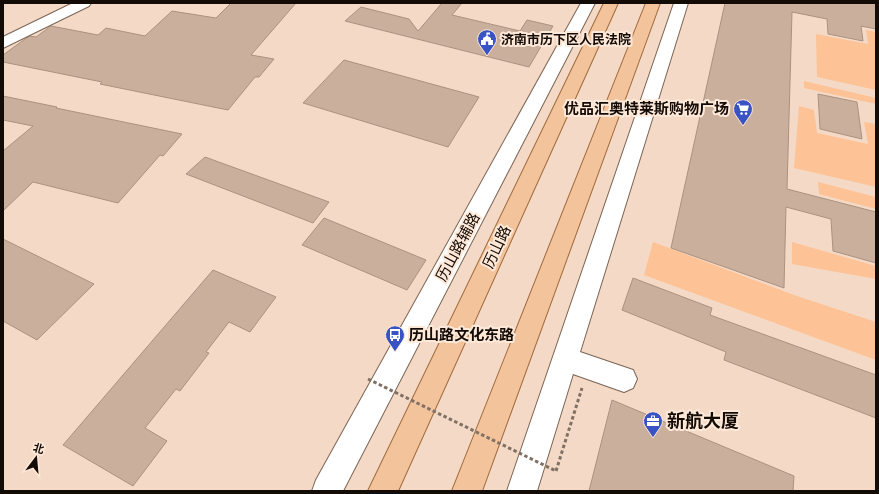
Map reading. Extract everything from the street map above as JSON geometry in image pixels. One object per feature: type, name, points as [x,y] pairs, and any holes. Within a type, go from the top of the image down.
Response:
[{"type":"main road","name":"历山路","points":[[383,491],[611,3]]},
{"type":"main road","points":[[467,491],[653,3]]},
{"type":"street","points":[[3,44],[84,3]]},
{"type":"street","name":"历山路辅路","points":[[327,491],[588,3]]},
{"type":"street","points":[[522,491],[681,3]]},
{"type":"street","points":[[565,359],[624,379]]},
{"type":"path","points":[[368,379],[556,471],[582,390]]},
{"type":"shaded area","points":[[866,30],[876,32],[876,90],[817,77],[816,34],[868,44]]},
{"type":"shaded area","points":[[804,81],[876,98],[876,104],[804,88]]},
{"type":"shaded area","points":[[799,106],[814,110],[817,133],[868,144],[864,122],[876,124],[876,187],[794,168]]},
{"type":"shaded area","points":[[818,182],[876,197],[876,209],[819,194]]},
{"type":"shaded area","points":[[653,242],[794,295],[876,322],[876,360],[644,275]]},
{"type":"shaded area","points":[[792,242],[876,266],[876,279],[792,264]]},
{"type":"building","points":[[231,3],[296,3],[251,55],[274,59],[259,77],[255,77],[228,110],[100,84],[102,82],[3,62],[3,55],[25,39],[30,36],[36,37],[51,26],[98,35],[106,28],[145,36],[172,11],[216,18]]},
{"type":"building","points":[[442,3],[462,3],[452,15],[520,31],[527,20],[553,26],[529,67],[345,21],[361,7],[409,19],[418,31]]},
{"type":"building","name":"优品汇奥特莱斯购物广场","points":[[725,3],[876,3],[876,29],[861,26],[863,41],[828,34],[827,19],[792,12],[787,189],[876,212],[876,263],[833,251],[831,219],[786,207],[784,288],[671,248]]},
{"type":"building","points":[[344,60],[479,97],[448,147],[303,103]]},
{"type":"building","points":[[818,94],[857,102],[862,139],[820,129]]},
{"type":"building","points":[[3,96],[182,134],[163,156],[160,155],[118,203],[33,182],[3,211],[3,151],[33,126],[3,120]]},
{"type":"building","points":[[205,157],[329,202],[313,223],[186,174]]},
{"type":"building","points":[[324,218],[426,260],[407,290],[302,245]]},
{"type":"building","points":[[3,239],[94,284],[37,340],[3,321]]},
{"type":"building","points":[[213,270],[276,297],[250,332],[229,322],[206,352],[209,353],[180,391],[176,389],[145,428],[167,441],[133,486],[63,445]]},
{"type":"building","points":[[633,278],[712,308],[710,315],[876,375],[876,418],[724,360],[726,352],[622,310]]},
{"type":"building","name":"新航大厦","points":[[612,400],[794,476],[793,491],[589,491]]},
{"type":"place","name":"济南市历下区人民法院","points":[[487,56]]},
{"type":"place","name":"优品汇奥特莱斯购物广场","points":[[743,126]]},
{"type":"place","name":"历山路文化东路","points":[[395,352]]},
{"type":"place","name":"新航大厦","points":[[653,438]]}]
